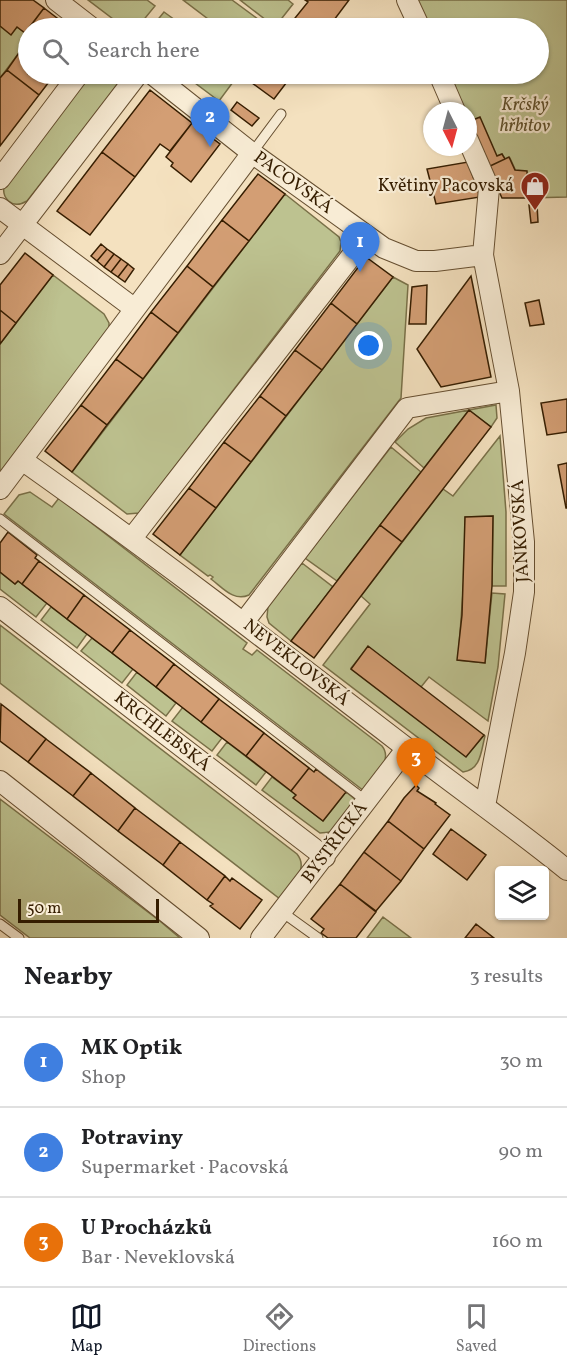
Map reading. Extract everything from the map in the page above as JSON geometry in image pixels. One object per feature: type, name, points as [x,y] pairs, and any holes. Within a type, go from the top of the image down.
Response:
[{"type":"street","points":[[56,0],[79,18]]},
{"type":"street","points":[[407,0],[415,18]]},
{"type":"street","points":[[0,178],[72,84]]},
{"type":"street","points":[[0,254],[130,84]]},
{"type":"street","name":"PACOVSKÁ","points":[[165,84],[252,153],[384,248],[416,261],[483,255]]},
{"type":"street","points":[[443,84],[451,102]]},
{"type":"street","points":[[0,489],[252,153]]},
{"type":"street","name":"JANKOVSKÁ","points":[[475,156],[489,189],[483,255],[509,391],[524,542],[524,592],[515,653],[485,806]]},
{"type":"street","points":[[0,208],[135,309]]},
{"type":"street","points":[[132,538],[367,236]]},
{"type":"street","points":[[244,622],[407,408],[509,391]]},
{"type":"street","name":"NEVEKLOVSKÁ","points":[[22,460],[132,538],[244,622],[567,870]]},
{"type":"street","name":"KRCHLEBSKÁ","points":[[0,607],[325,857]]},
{"type":"street","name":"BYSTŘICKÁ","points":[[261,938],[407,748]]},
{"type":"street","points":[[0,781],[199,938]]},
{"type":"lane","points":[[252,153],[281,114]]},
{"type":"lane","points":[[0,519],[361,798]]},
{"type":"lane","points":[[282,912],[318,938]]},
{"type":"lane","points":[[0,924],[19,938]]},
{"type":"green space","points":[[88,0],[147,0],[155,6],[145,18],[112,18]]},
{"type":"green space","points":[[183,0],[232,0],[256,18],[207,18]]},
{"type":"green space","points":[[240,0],[288,0],[293,4],[282,18],[263,18]]},
{"type":"green space","name":"Krčský hřbitov","points":[[416,0],[567,0],[567,197],[528,198],[510,158],[505,159],[502,154],[497,156],[477,133],[477,102],[459,102],[451,84],[549,84],[549,18],[424,18]]},
{"type":"green space","points":[[164,12],[172,18],[159,18]]},
{"type":"green space","points":[[0,26],[17,27],[18,54],[0,78]]},
{"type":"green space","points":[[82,84],[119,84],[27,201],[17,204],[8,201],[4,193],[5,183]]},
{"type":"green space","points":[[196,84],[232,84],[219,101]]},
{"type":"green space","points":[[285,194],[339,237],[340,251],[139,513],[127,514],[72,472]]},
{"type":"green space","points":[[53,275],[104,314],[109,323],[109,329],[0,472],[0,344]]},
{"type":"green space","points":[[393,277],[408,285],[401,398],[249,595],[238,597],[224,590],[211,579],[213,577],[208,576],[180,555]]},
{"type":"green space","points":[[496,405],[497,418],[491,427],[469,410]]},
{"type":"green space","points":[[469,410],[424,468],[395,442],[408,429],[426,418]]},
{"type":"green space","points":[[500,436],[506,512],[506,586],[492,586],[493,516],[465,517],[465,565],[458,660],[485,663],[492,593],[505,594],[498,667],[488,721],[429,677],[421,687],[368,647],[351,668],[466,756],[484,735],[477,764],[463,772],[323,665],[370,604],[361,596],[443,489],[453,496]]},
{"type":"green space","points":[[391,447],[421,472],[337,581],[305,558]]},
{"type":"green space","points":[[30,492],[52,507],[59,498],[247,643],[243,649],[252,655],[257,650],[382,746],[386,758],[384,763],[364,791],[4,514],[19,495]]},
{"type":"green space","points":[[302,563],[333,587],[291,641],[269,623],[268,606]]},
{"type":"green space","points":[[0,572],[15,584],[18,581],[47,603],[36,617],[0,589]]},
{"type":"green space","points":[[51,607],[87,634],[77,648],[41,620]]},
{"type":"green space","points":[[0,625],[297,854],[301,866],[300,872],[280,899],[0,683]]},
{"type":"green space","points":[[92,638],[133,669],[122,683],[81,651]]},
{"type":"green space","points":[[137,672],[176,703],[166,716],[127,685]]},
{"type":"green space","points":[[183,707],[222,738],[212,751],[172,721]]},
{"type":"green space","points":[[227,742],[266,772],[256,785],[217,755]]},
{"type":"green space","points":[[272,777],[296,795],[294,798],[323,821],[346,792],[356,800],[331,832],[320,833],[262,790]]},
{"type":"green space","points":[[0,799],[180,938],[30,938],[0,915]]},
{"type":"green space","points":[[383,917],[411,938],[367,938]]},
{"type":"building","points":[[0,0],[33,0],[44,8],[36,18],[18,18],[18,28],[11,35],[0,26]]},
{"type":"building","points":[[305,0],[349,0],[336,18],[295,18],[308,2]]},
{"type":"building","points":[[44,8],[57,18],[36,18]]},
{"type":"building","points":[[18,54],[18,79],[7,70]]},
{"type":"building","points":[[7,70],[18,79],[18,84],[25,84],[39,95],[0,146],[0,78]]},
{"type":"building","points":[[25,84],[47,84],[39,95]]},
{"type":"building","points":[[253,84],[285,84],[274,99]]},
{"type":"building","points":[[150,90],[192,123],[170,151],[160,144],[135,177],[102,152]]},
{"type":"building","points":[[237,102],[259,118],[252,126],[231,110]]},
{"type":"building","points":[[480,117],[497,156],[502,154],[505,159],[488,167],[477,142],[477,118]]},
{"type":"building","points":[[192,123],[220,144],[191,182],[171,166],[173,163],[166,157]]},
{"type":"building","points":[[102,152],[135,177],[90,235],[57,211]]},
{"type":"building","points":[[509,157],[515,170],[527,171],[528,198],[502,198],[488,167]]},
{"type":"building","points":[[468,162],[480,197],[436,204],[427,169]]},
{"type":"building","points":[[258,174],[285,194],[249,241],[222,220]]},
{"type":"building","points":[[537,204],[538,222],[531,223],[529,205]]},
{"type":"building","points":[[222,220],[249,241],[213,287],[187,266]]},
{"type":"building","points":[[101,244],[107,249],[97,261],[91,256]]},
{"type":"building","points":[[107,249],[114,254],[104,267],[97,261]]},
{"type":"building","points":[[25,253],[53,275],[16,323],[0,310],[0,285]]},
{"type":"building","points":[[114,254],[121,259],[111,272],[104,267]]},
{"type":"building","points":[[366,257],[393,277],[357,324],[331,303]]},
{"type":"building","points":[[121,259],[128,264],[118,277],[111,272]]},
{"type":"building","points":[[128,264],[134,269],[125,282],[118,277]]},
{"type":"building","points":[[187,266],[213,287],[178,333],[151,312]]},
{"type":"building","points":[[471,276],[491,377],[441,387],[417,349]]},
{"type":"building","points":[[427,285],[426,324],[409,324],[412,287]]},
{"type":"building","points":[[539,300],[544,324],[530,326],[525,303]]},
{"type":"building","points":[[331,303],[357,324],[322,370],[295,350]]},
{"type":"building","points":[[0,310],[16,323],[0,344]]},
{"type":"building","points":[[151,312],[178,333],[143,379],[116,359]]},
{"type":"building","points":[[295,350],[322,370],[286,416],[260,396]]},
{"type":"building","points":[[116,359],[143,379],[107,425],[81,405]]},
{"type":"building","points":[[260,396],[286,416],[251,462],[224,442]]},
{"type":"building","points":[[567,399],[567,432],[547,435],[541,403]]},
{"type":"building","points":[[81,405],[107,425],[72,472],[45,451]]},
{"type":"building","points":[[469,410],[491,427],[402,542],[380,525]]},
{"type":"building","points":[[224,442],[251,462],[216,508],[189,488]]},
{"type":"building","points":[[567,463],[567,508],[566,508],[558,465]]},
{"type":"building","points":[[189,488],[216,508],[180,555],[153,534]]},
{"type":"building","points":[[493,516],[492,586],[485,663],[457,660],[462,615],[465,517]]},
{"type":"building","points":[[380,525],[402,542],[314,658],[291,641]]},
{"type":"building","points":[[8,532],[37,555],[35,558],[39,561],[22,584],[18,581],[15,584],[0,572],[0,543]]},
{"type":"building","points":[[39,561],[84,595],[67,619],[22,584]]},
{"type":"building","points":[[84,595],[130,630],[112,653],[67,619]]},
{"type":"building","points":[[130,630],[174,664],[156,687],[112,653]]},
{"type":"building","points":[[368,646],[484,735],[466,757],[351,669]]},
{"type":"building","points":[[174,664],[219,699],[201,722],[156,687]]},
{"type":"building","points":[[219,699],[264,733],[246,756],[201,722]]},
{"type":"building","points":[[1,704],[46,739],[28,762],[0,741]]},
{"type":"building","points":[[264,733],[309,768],[291,791],[246,756]]},
{"type":"building","points":[[46,739],[91,773],[73,796],[28,762]]},
{"type":"building","points":[[309,768],[314,772],[316,769],[346,792],[323,821],[293,798],[296,795],[291,791]]},
{"type":"building","points":[[91,773],[135,808],[118,831],[73,796]]},
{"type":"building","points":[[416,785],[419,788],[417,791],[450,815],[424,849],[388,821]]},
{"type":"building","points":[[135,808],[180,842],[163,865],[118,831]]},
{"type":"building","points":[[388,821],[424,849],[401,881],[364,852]]},
{"type":"building","points":[[451,829],[486,855],[467,880],[433,854]]},
{"type":"building","points":[[180,842],[225,876],[207,900],[163,865]]},
{"type":"building","points":[[364,852],[401,881],[376,911],[340,884]]},
{"type":"building","points":[[225,876],[230,881],[232,878],[262,900],[240,929],[210,906],[213,904],[207,900]]},
{"type":"building","points":[[340,884],[376,912],[356,938],[328,938],[321,933],[324,929],[311,919]]},
{"type":"building","points":[[476,924],[494,938],[465,938]]},
{"type":"place","name":"Potraviny","points":[[210,147]]},
{"type":"place","name":"Květiny Pacovská","points":[[535,212]]},
{"type":"place","name":"MK Optik","points":[[360,272]]},
{"type":"place","name":"U Procházků","points":[[416,788]]}]
